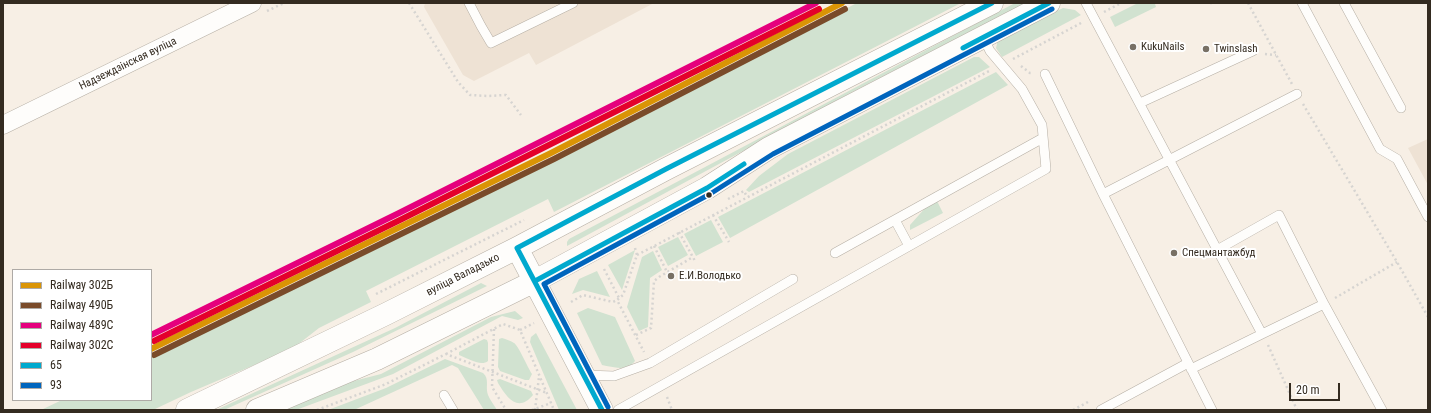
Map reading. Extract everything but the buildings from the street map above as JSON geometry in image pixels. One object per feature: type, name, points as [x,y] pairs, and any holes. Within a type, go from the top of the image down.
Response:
[{"type":"main road","name":"вуліца Валадзько","points":[[187,410],[379,318],[517,248],[666,169],[992,3]]},
{"type":"main road","points":[[259,410],[377,359],[535,281],[707,188],[769,148],[1049,3]]},
{"type":"main road","points":[[517,248],[602,410]]},
{"type":"street","name":"Надзеждзінская вуліца","points":[[3,126],[252,3]]},
{"type":"lane","points":[[469,3],[491,43],[573,3]]},
{"type":"lane","points":[[1086,3],[1262,334]]},
{"type":"lane","points":[[1302,3],[1380,150],[1397,159],[1428,217]]},
{"type":"lane","points":[[1344,3],[1401,108]]},
{"type":"lane","points":[[618,410],[1046,169],[1042,126],[1022,89],[990,51],[983,37]]},
{"type":"lane","points":[[1140,103],[1252,51]]},
{"type":"lane","points":[[1045,74],[1103,194],[1212,410]]},
{"type":"lane","points":[[1103,194],[1297,94]]},
{"type":"lane","points":[[835,253],[1043,138]]},
{"type":"lane","points":[[1217,250],[1279,215],[1324,304],[1382,410]]},
{"type":"lane","points":[[895,220],[909,246]]},
{"type":"lane","points":[[584,375],[614,376],[650,363],[793,279]]},
{"type":"lane","points":[[1101,410],[1190,366],[1324,304]]},
{"type":"lane","points":[[444,395],[453,410]]},
{"type":"path","points":[[410,3],[458,82],[470,95],[506,95],[521,115]]},
{"type":"path","points":[[1045,74],[1030,73],[1012,59],[1121,3]]},
{"type":"path","points":[[1248,3],[1297,94],[1428,317]]},
{"type":"path","points":[[571,302],[583,295],[613,302],[623,296],[637,255],[1001,65]]},
{"type":"path","points":[[713,215],[729,242]]},
{"type":"path","points":[[376,294],[511,227]]},
{"type":"path","points":[[679,232],[695,261]]},
{"type":"path","points":[[654,246],[666,272]]},
{"type":"path","points":[[636,335],[651,328],[654,281],[666,272],[693,257]]},
{"type":"path","points":[[1324,304],[1397,262]]},
{"type":"path","points":[[604,269],[650,363]]},
{"type":"path","points":[[520,330],[534,323]]},
{"type":"path","points":[[317,410],[386,384],[504,324],[520,330],[554,410]]},
{"type":"path","points":[[494,329],[492,387],[506,410]]},
{"type":"path","points":[[1262,334],[1298,410]]},
{"type":"path","points":[[446,354],[547,393]]},
{"type":"path","points":[[534,410],[539,376]]},
{"type":"path","points":[[1073,410],[1088,402],[1090,406]]},
{"type":"path","points":[[534,410],[551,403]]},
{"type":"shaded area","points":[[425,3],[654,3],[536,65],[529,53],[474,81],[463,75],[424,7]]},
{"type":"shaded area","points":[[1428,139],[1428,185],[1408,148]]},
{"type":"green space","points":[[857,3],[961,3],[554,212],[548,199],[366,291],[371,302],[319,328],[292,349],[191,392],[153,410],[41,410],[60,401],[152,401],[152,356],[294,288]]},
{"type":"green space","points":[[1015,3],[1026,3],[856,90],[567,246],[569,239]]},
{"type":"green space","points":[[1138,3],[1156,3],[1156,7],[1115,27],[1110,17]]},
{"type":"green space","points":[[1063,8],[1075,10],[1081,15],[1002,57],[996,48],[998,40]]},
{"type":"green space","points":[[974,57],[979,57],[990,67],[749,192],[746,190],[759,176],[788,154]]},
{"type":"green space","points":[[996,72],[1008,85],[730,238],[718,217]]},
{"type":"green space","points":[[935,197],[943,213],[910,230],[910,225]]},
{"type":"green space","points":[[711,220],[723,242],[696,256],[684,234]]},
{"type":"green space","points":[[678,237],[688,255],[668,266],[658,247]]},
{"type":"green space","points":[[635,250],[622,290],[608,265]]},
{"type":"green space","points":[[653,251],[662,270],[650,278],[648,327],[639,331],[627,307],[642,257]]},
{"type":"green space","points":[[597,271],[610,297],[583,290],[572,294],[579,279]]},
{"type":"green space","points":[[481,283],[487,286],[353,352],[224,410],[216,410],[395,328]]},
{"type":"green space","points":[[588,308],[615,317],[635,361],[628,367],[615,368],[602,365],[577,313]]},
{"type":"green space","points":[[515,311],[523,318],[518,320],[502,316],[393,374],[296,410],[281,410],[342,384],[381,374],[491,317]]},
{"type":"green space","points":[[536,333],[577,410],[559,410],[530,342],[531,337]]},
{"type":"green space","points":[[502,338],[514,343],[518,348],[532,374],[529,380],[500,371],[498,367],[499,339]]},
{"type":"green space","points":[[484,339],[487,340],[488,343],[488,361],[485,363],[478,363],[459,355],[459,352]]},
{"type":"green space","points":[[445,359],[483,373],[487,380],[488,395],[497,410],[484,410],[458,368],[452,365],[354,410],[328,410],[386,388]]},
{"type":"green space","points":[[500,379],[531,391],[533,395],[522,403],[513,401],[505,394],[498,383],[497,380]]},
{"type":"rail line","name":"489С","points":[[152,335],[399,213],[816,3]]},
{"type":"rail line","name":"302Б","points":[[152,349],[551,153],[842,3]]},
{"type":"rail line","name":"302С","points":[[154,341],[402,219],[819,9]]},
{"type":"rail line","name":"490Б","points":[[154,355],[554,159],[845,9]]},
{"type":"transit line","name":"65","points":[[602,410],[517,248],[666,169],[992,3]]},
{"type":"transit line","name":"65","points":[[963,48],[1049,3]]},
{"type":"transit line","name":"93","points":[[608,407],[544,284],[710,194],[773,154],[1052,9]]},
{"type":"transit line","name":"65","points":[[535,281],[707,188],[744,164]]},
{"type":"place","name":"KukuNails","points":[[1133,47]]},
{"type":"place","name":"Twinslash","points":[[1206,49]]},
{"type":"place","name":"Спецмантажбуд","points":[[1174,253]]},
{"type":"place","name":"Е.И.Володько","points":[[671,276]]}]
